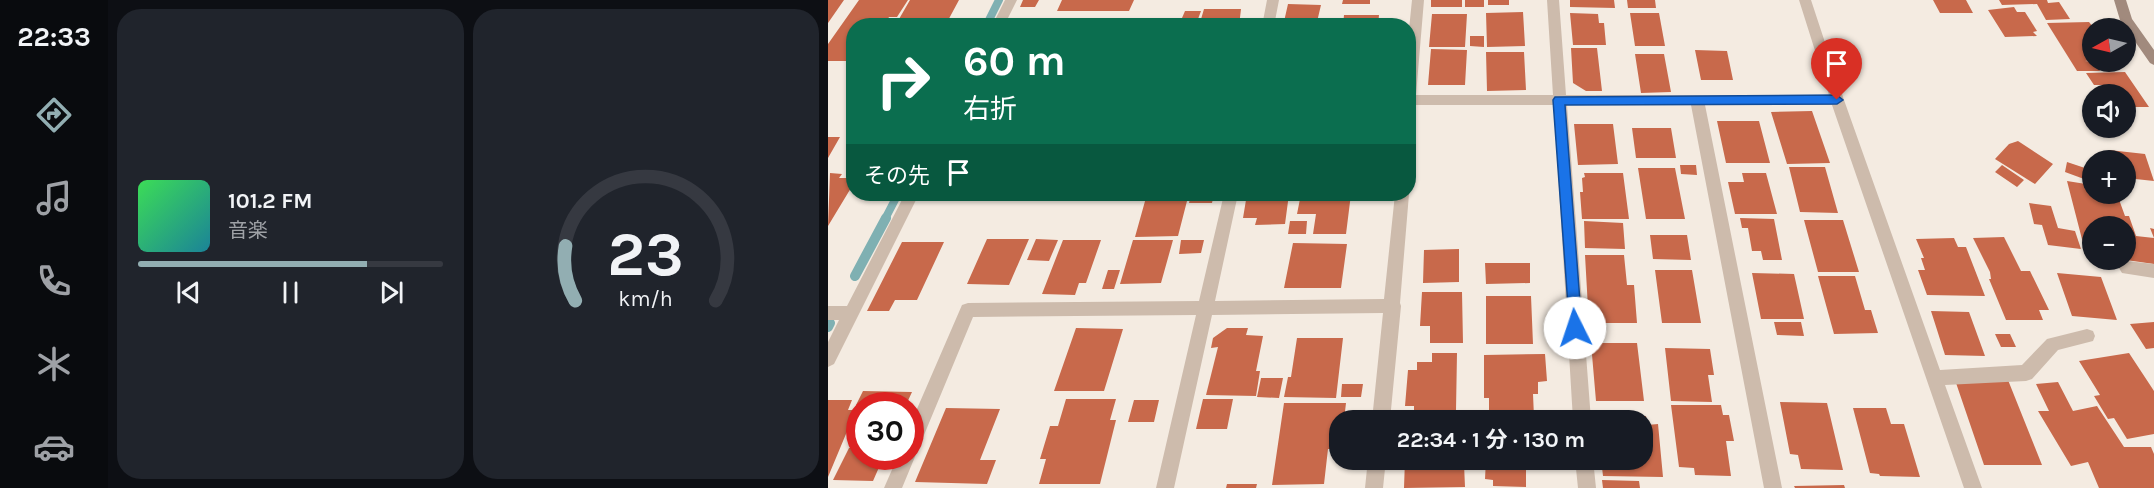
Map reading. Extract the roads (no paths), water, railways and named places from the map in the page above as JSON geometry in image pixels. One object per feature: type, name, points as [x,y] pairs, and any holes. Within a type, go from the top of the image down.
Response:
[{"type":"street","points":[[1002,18],[1011,0]]},
{"type":"street","points":[[1270,18],[1274,0]]},
{"type":"street","points":[[1416,25],[1418,0]]},
{"type":"street","points":[[1553,0],[1581,410]]},
{"type":"street","points":[[1805,0],[1837,100],[1973,488]]},
{"type":"street","points":[[2120,0],[2126,20],[2154,60]]},
{"type":"street","points":[[1416,100],[1837,100]]},
{"type":"street","points":[[1697,100],[1773,488]]},
{"type":"street","points":[[828,359],[908,201]]},
{"type":"street","points":[[1165,488],[1229,201]]},
{"type":"street","points":[[1382,410],[1401,201]]},
{"type":"street","points":[[2136,269],[2154,271]]},
{"type":"street","points":[[924,414],[968,310],[1393,306]]},
{"type":"street","points":[[828,313],[852,313]]},
{"type":"street","points":[[1934,378],[2026,374],[2053,344],[2087,336]]},
{"type":"street","points":[[893,488],[901,470]]},
{"type":"street","points":[[1374,488],[1376,470]]},
{"type":"street","points":[[1585,470],[1587,488]]},
{"type":"waterway","points":[[990,18],[999,0]]},
{"type":"waterway","points":[[885,219],[894,201]]},
{"type":"waterway","points":[[855,276],[886,218]]},
{"type":"waterway","points":[[828,327],[830,323]]}]
